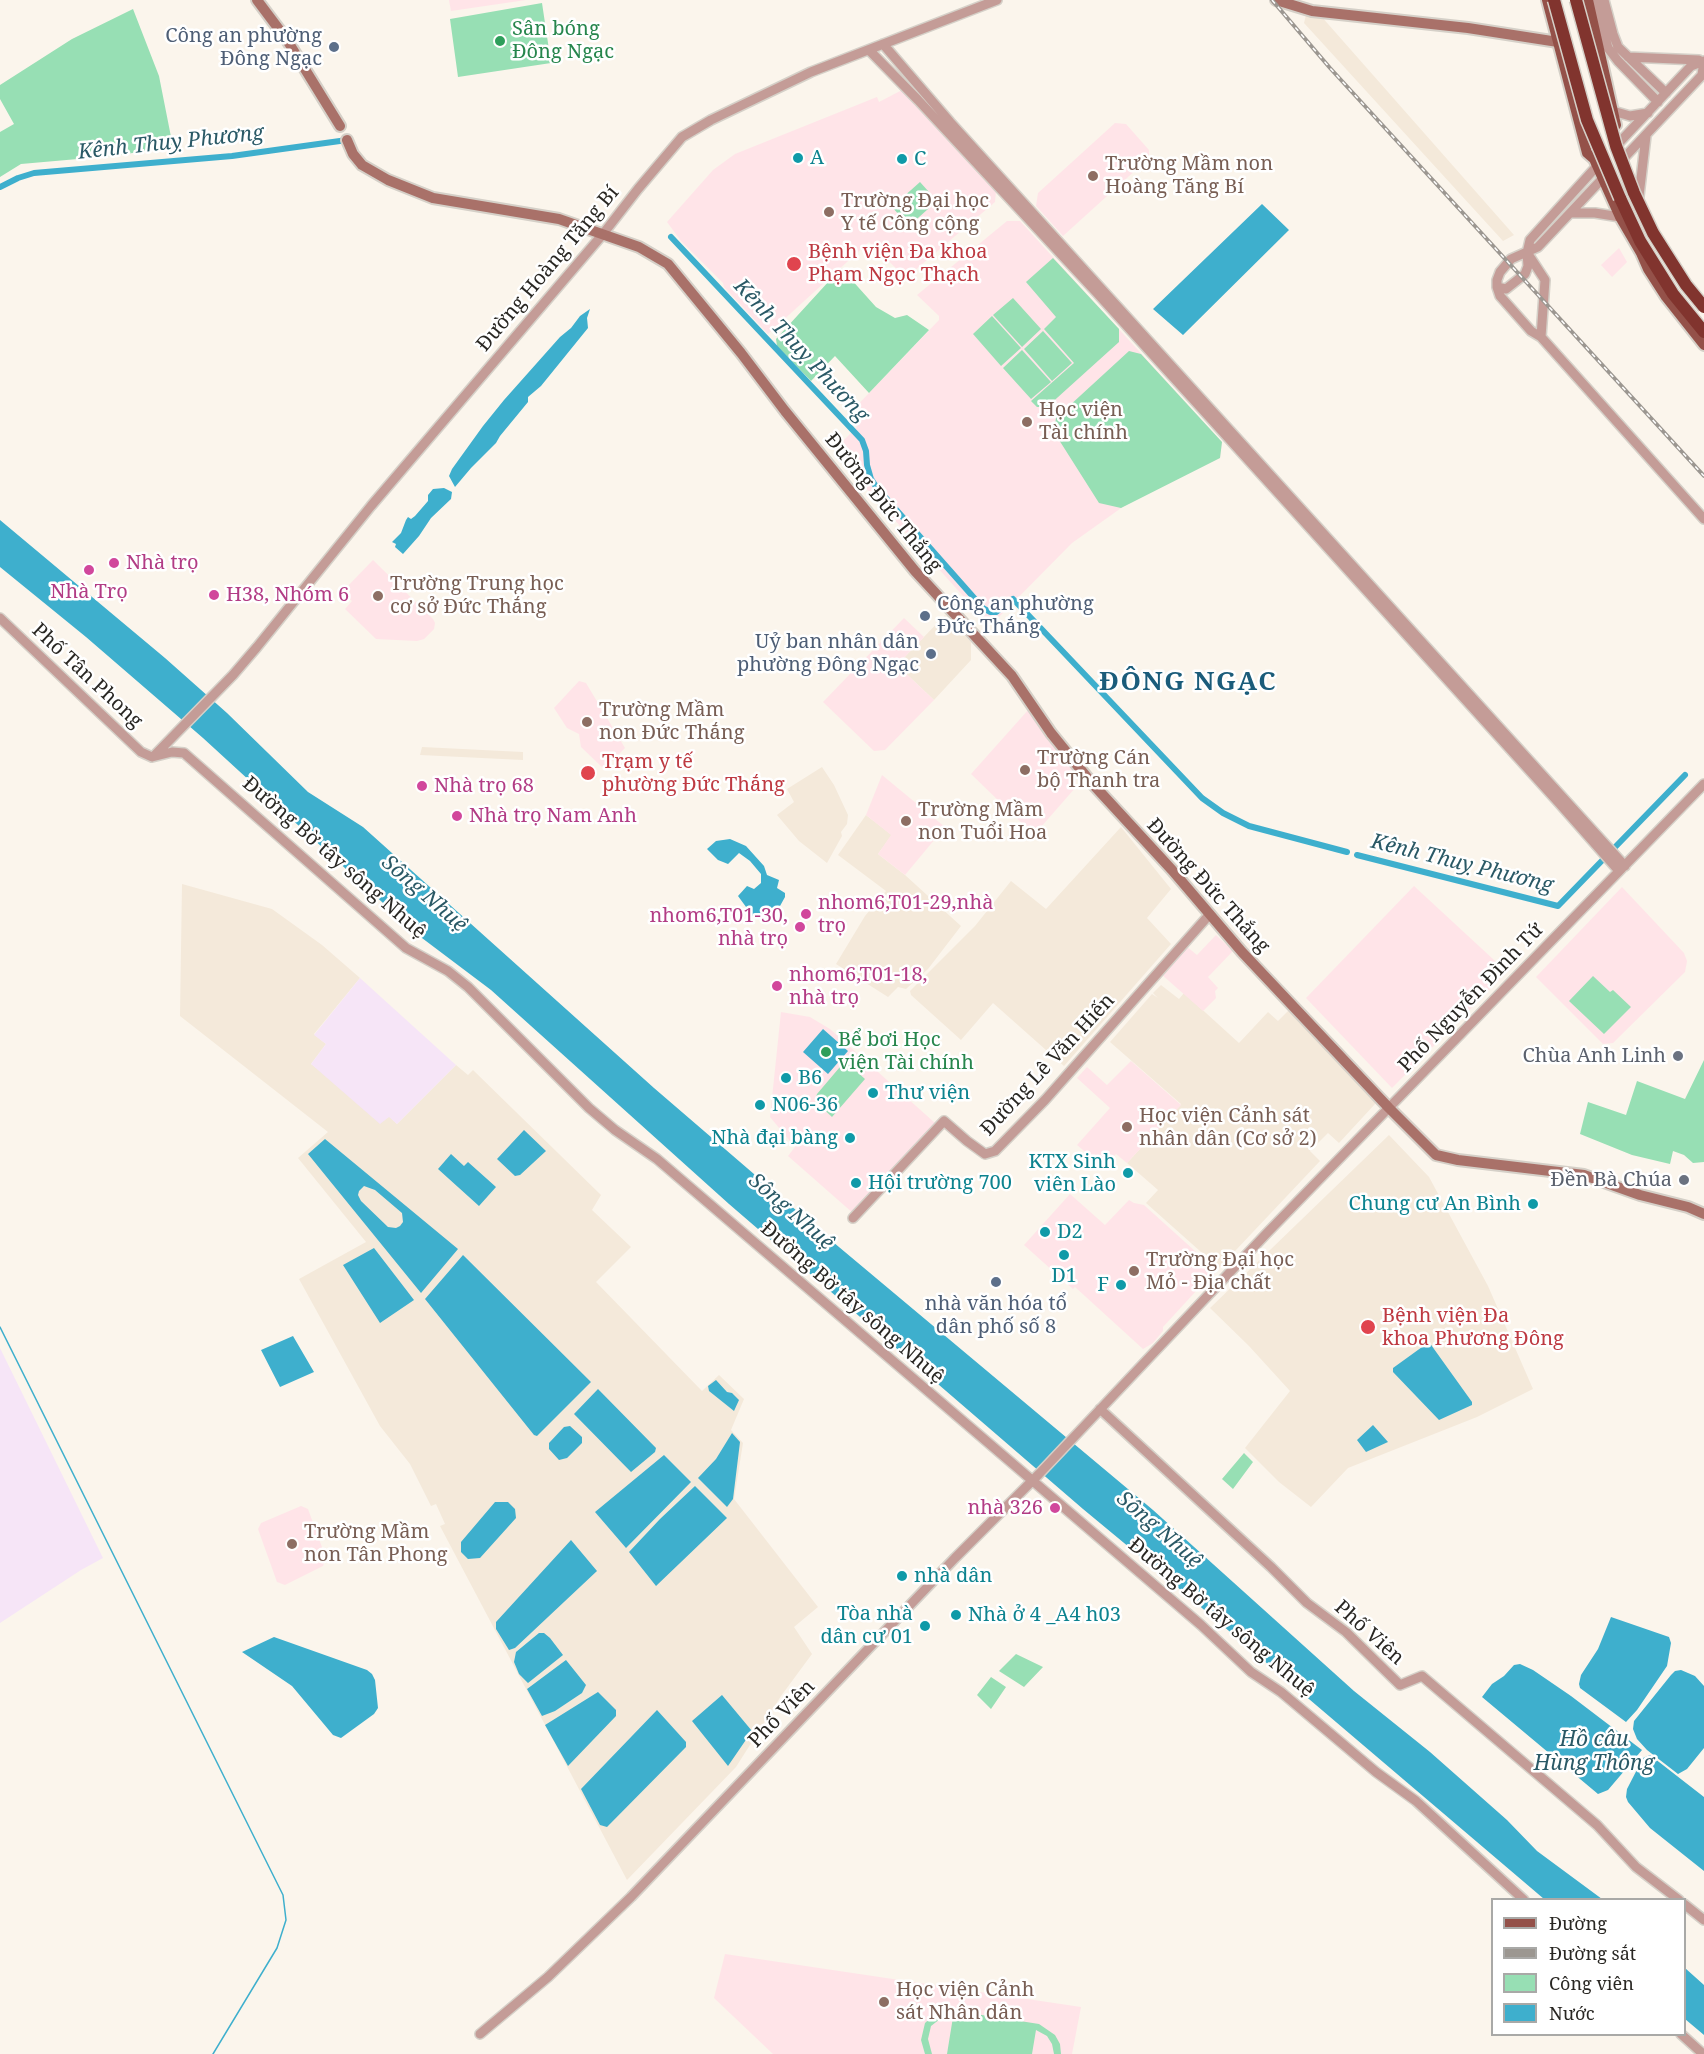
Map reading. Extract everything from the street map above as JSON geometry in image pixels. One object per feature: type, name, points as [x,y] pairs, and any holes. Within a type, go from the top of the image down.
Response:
[{"type":"highway","points":[[1557,0],[1587,120],[1620,198],[1640,241],[1673,294],[1704,334]]},
{"type":"highway","points":[[1579,0],[1597,55],[1617,144],[1634,193],[1653,233],[1686,285],[1704,306]]},
{"type":"main road","points":[[257,0],[287,40],[340,126]]},
{"type":"main road","points":[[1276,0],[1312,11],[1468,28],[1558,42]]},
{"type":"main road","points":[[1301,0],[1312,11]]},
{"type":"main road","points":[[1547,0],[1587,153],[1596,162],[1620,217],[1648,269],[1666,297],[1704,345]]},
{"type":"main road","points":[[1557,0],[1600,149],[1596,162]]},
{"type":"main road","points":[[1588,0],[1613,111],[1618,136],[1617,144],[1655,230],[1704,306]]},
{"type":"main road","name":"Đường Đức Thắng","points":[[347,140],[353,154],[362,165],[388,180],[433,198],[560,219],[639,247],[668,264],[915,571],[1012,676],[1051,733],[1090,781],[1242,952],[1436,1155],[1458,1160],[1584,1175],[1704,1214]]},
{"type":"main road","points":[[1596,162],[1617,144]]},
{"type":"main road","points":[[1603,178],[1623,159]]},
{"type":"main road","points":[[1641,253],[1704,334]]},
{"type":"main road","points":[[1692,286],[1704,300]]},
{"type":"street","name":"Đường Hoàng Tăng Bí","points":[[152,757],[221,687],[263,640],[371,506],[603,234],[682,137],[711,120],[802,77],[997,0]]},
{"type":"street","points":[[1595,0],[1608,48],[1658,102]]},
{"type":"street","points":[[1604,0],[1618,47],[1666,93]]},
{"type":"street","points":[[883,44],[943,115],[1603,847]]},
{"type":"street","points":[[869,50],[1104,302],[1622,869]]},
{"type":"street","points":[[1628,57],[1704,61]]},
{"type":"street","points":[[1617,144],[1690,66],[1704,61]]},
{"type":"street","points":[[1623,159],[1702,75],[1704,61]]},
{"type":"street","points":[[1613,111],[1630,116],[1648,112]]},
{"type":"street","points":[[1639,196],[1646,136]]},
{"type":"street","points":[[1497,287],[1506,289],[1525,274],[1528,266],[1527,253],[1530,240],[1574,192],[1596,162]]},
{"type":"street","points":[[1603,178],[1538,247],[1511,259],[1497,280],[1497,287],[1500,296],[1531,331],[1541,337],[1704,519]]},
{"type":"street","points":[[1574,192],[1595,213]]},
{"type":"street","points":[[1570,213],[1595,213],[1620,217]]},
{"type":"street","points":[[1527,253],[1545,280],[1541,337]]},
{"type":"street","name":"Phố Tân Phong","points":[[0,618],[141,752],[152,757]]},
{"type":"street","name":"Đường Bờ tây sông Nhuệ","points":[[152,757],[172,752],[184,753],[406,948],[447,970],[468,987],[588,1108],[657,1159],[1035,1478],[1251,1672],[1281,1692],[1376,1772],[1416,1801],[1523,1898]]},
{"type":"street","name":"Phố Nguyễn Đình Tứ","points":[[1389,1108],[1704,784]]},
{"type":"street","name":"Đường Lê Văn Hiến","points":[[852,1218],[944,1121],[967,1142],[985,1154],[995,1151],[1045,1100],[1210,914]]},
{"type":"street","name":"Phố Viên","points":[[480,2034],[548,1977],[631,1897],[1389,1108]]},
{"type":"street","name":"Phố Viên","points":[[1100,1409],[1307,1603],[1346,1632],[1400,1685],[1422,1676],[1597,1825],[1636,1867],[1677,1898]]},
{"type":"street","points":[[1686,1906],[1704,1920]]},
{"type":"street","points":[[1684,2036],[1702,2054]]},
{"type":"shaded area","points":[[449,0],[526,0],[451,11]]},
{"type":"shaded area","points":[[1306,15],[1321,16],[1514,235],[1503,241],[1304,23]]},
{"type":"shaded area","name":"Trường Đại học Y tế Công cộng","points":[[904,89],[996,191],[995,202],[906,278],[869,242],[768,334],[724,287],[723,283],[681,241],[667,222],[713,170],[735,154],[877,97],[879,102]]},
{"type":"shaded area","name":"Trường Mầm non Hoàng Tăng Bí","points":[[1115,123],[1126,124],[1149,150],[1149,158],[1063,236],[1036,206],[1038,193]]},
{"type":"shaded area","name":"Học viện Tài chính","points":[[1007,221],[1020,221],[1222,442],[1220,458],[1124,506],[1072,543],[996,620],[981,616],[847,467],[847,459],[837,447],[857,427],[847,416],[939,320],[939,316],[917,295]]},
{"type":"shaded area","points":[[1619,248],[1627,262],[1612,277],[1601,265]]},
{"type":"shaded area","name":"Trường Trung học cơ sở Đức Thắng","points":[[373,560],[433,619],[434,629],[424,639],[417,641],[376,639],[345,609],[352,601],[342,592]]},
{"type":"shaded area","points":[[945,615],[971,642],[971,660],[934,700],[897,665]]},
{"type":"shaded area","points":[[904,618],[924,637],[897,665],[934,700],[885,750],[874,751],[823,702]]},
{"type":"shaded area","name":"Trường Mầm non Đức Thắng","points":[[579,681],[586,683],[625,748],[604,769],[581,747],[579,734],[567,728],[554,708]]},
{"type":"shaded area","name":"Trường Cán bộ Thanh tra","points":[[1029,709],[1076,767],[1076,787],[1034,835],[971,774]]},
{"type":"shaded area","points":[[422,747],[523,752],[523,760],[420,755]]},
{"type":"shaded area","points":[[822,767],[834,785],[848,815],[847,824],[841,832],[842,836],[827,863],[799,841],[777,815],[794,802],[787,789]]},
{"type":"shaded area","name":"Trường Mầm non Tuổi Hoa","points":[[882,775],[945,827],[905,875],[878,854],[891,835],[866,815]]},
{"type":"shaded area","points":[[866,815],[892,835],[878,854],[905,875],[961,926],[928,969],[906,989],[898,987],[888,997],[836,964],[865,916],[886,891],[838,855]]},
{"type":"shaded area","points":[[1121,827],[1171,889],[1147,918],[1171,944],[1064,1066],[993,1003],[961,1040],[911,995],[910,991],[975,926],[1011,881],[1046,909]]},
{"type":"shaded area","points":[[182,884],[272,909],[322,945],[360,978],[314,1034],[326,1044],[311,1064],[389,1116],[397,1124],[456,1065],[468,1075],[473,1070],[601,1195],[592,1210],[631,1247],[596,1282],[702,1391],[719,1375],[744,1399],[731,1430],[743,1443],[734,1499],[818,1607],[794,1627],[812,1654],[781,1696],[736,1767],[627,1880],[440,1526],[445,1524],[436,1504],[431,1506],[410,1464],[380,1426],[299,1279],[366,1242],[298,1158],[328,1132],[180,1016]]},
{"type":"shaded area","points":[[1414,886],[1507,972],[1392,1088],[1306,998]]},
{"type":"shaded area","points":[[1622,887],[1684,953],[1687,961],[1685,972],[1613,1043],[1603,1044],[1536,977]]},
{"type":"shaded area","points":[[1216,935],[1233,951],[1208,977],[1218,988],[1215,991],[1216,998],[1203,1011],[1161,974],[1186,946],[1197,955]]},
{"type":"shaded area","points":[[360,978],[456,1065],[397,1124],[389,1117],[380,1124],[311,1064],[326,1044],[314,1035]]},
{"type":"shaded area","points":[[1161,985],[1179,999],[1184,993],[1239,1043],[1268,1012],[1278,1021],[1291,1008],[1375,1098],[1375,1104],[1339,1143],[1328,1133],[1310,1151],[1320,1161],[1219,1268],[1146,1203],[1158,1190],[1127,1163],[1181,1104],[1110,1042],[1152,994],[1158,998],[1153,993]]},
{"type":"shaded area","points":[[781,1012],[810,1017],[830,1029],[935,1123],[854,1214],[788,1156],[795,1147],[770,1117]]},
{"type":"shaded area","name":"Học viện Cảnh sát nhân dân (Cơ sở 2)","points":[[1131,1061],[1181,1105],[1127,1163],[1116,1154],[1103,1167],[1077,1145],[1110,1108],[1077,1078],[1087,1067],[1107,1085]]},
{"type":"shaded area","name":"Bệnh viện Đa khoa Phương Đông","points":[[1389,1135],[1429,1177],[1488,1286],[1533,1389],[1477,1417],[1348,1468],[1311,1507],[1279,1482],[1245,1448],[1290,1391],[1210,1308]]},
{"type":"shaded area","name":"Trường Đại học Mỏ - Địa chất","points":[[1070,1194],[1105,1225],[1129,1200],[1144,1205],[1216,1270],[1214,1276],[1200,1292],[1197,1290],[1163,1327],[1163,1331],[1153,1343],[1143,1349],[1075,1287],[1073,1289],[1024,1245]]},
{"type":"shaded area","points":[[0,1348],[103,1558],[0,1623]]},
{"type":"shaded area","name":"Trường Mầm non Tân Phong","points":[[301,1506],[308,1509],[326,1558],[323,1566],[285,1585],[277,1582],[258,1529],[261,1523]]},
{"type":"shaded area","name":"Học viện Cảnh sát Nhân dân","points":[[725,1954],[1081,2007],[1072,2054],[773,2054],[714,1998]]},
{"type":"green space","name":"Sân bóng Đông Ngạc","points":[[542,3],[551,63],[458,77],[450,19]]},
{"type":"green space","points":[[133,9],[159,76],[173,147],[112,156],[21,164],[0,177],[0,132],[14,124],[0,99],[0,85],[72,39]]},
{"type":"green space","points":[[920,182],[937,201],[909,226],[892,207]]},
{"type":"green space","points":[[1053,258],[1119,329],[1119,342],[1047,407],[1037,407],[1031,401],[1074,363],[1044,329],[1056,317],[1026,282]]},
{"type":"green space","points":[[841,268],[876,307],[895,318],[907,315],[929,330],[869,393],[835,356],[811,381],[777,346],[776,339]]},
{"type":"green space","points":[[1013,298],[1041,329],[1022,347],[993,315]]},
{"type":"green space","points":[[992,316],[1021,348],[1001,366],[973,334]]},
{"type":"green space","points":[[1043,331],[1072,363],[1052,381],[1024,349]]},
{"type":"green space","points":[[1022,350],[1051,382],[1031,399],[1003,368]]},
{"type":"green space","points":[[1129,351],[1141,354],[1222,442],[1220,458],[1121,508],[1099,503],[1054,432],[1056,418]]},
{"type":"green space","points":[[1593,976],[1631,1007],[1604,1034],[1569,1001]]},
{"type":"green space","points":[[1704,1060],[1704,1162],[1693,1163],[1684,1155],[1673,1151],[1670,1164],[1632,1155],[1580,1134],[1588,1102],[1626,1115],[1637,1081],[1685,1099]]},
{"type":"green space","points":[[845,1061],[865,1079],[832,1117],[815,1101],[817,1094]]},
{"type":"green space","points":[[1244,1453],[1253,1462],[1233,1489],[1222,1479]]},
{"type":"green space","points":[[1016,1654],[1043,1667],[1024,1687],[999,1671]]},
{"type":"green space","points":[[991,1677],[1006,1687],[991,1709],[977,1695]]},
{"type":"green space","points":[[950,2010],[1039,2024],[1055,2035],[1060,2044],[1061,2054],[1054,2054],[1047,2036],[1036,2030],[1032,2054],[947,2054],[953,2017],[951,2016],[940,2019],[931,2026],[928,2039],[932,2054],[925,2054],[921,2040],[925,2023],[936,2013]]},
{"type":"water","points":[[1262,204],[1289,230],[1183,335],[1153,309]]},
{"type":"water","points":[[590,309],[587,318],[588,328],[541,386],[528,397],[528,402],[496,443],[455,487],[449,476],[452,469],[483,426],[560,337]]},
{"type":"water","points":[[444,488],[452,492],[451,499],[431,518],[403,554],[392,542],[401,533],[408,517],[411,519],[415,516],[428,501],[428,495],[433,489]]},
{"type":"water","name":"Sông Nhuệ","points":[[0,520],[165,658],[227,713],[308,792],[363,827],[654,1088],[833,1242],[1153,1510],[1354,1691],[1430,1752],[1507,1820],[1537,1851],[1601,1898],[1543,1898],[1083,1509],[729,1204],[491,990],[418,935],[203,738],[86,637],[0,567]]},
{"type":"water","points":[[730,839],[746,846],[764,866],[767,875],[779,880],[777,888],[785,893],[785,897],[775,915],[749,916],[749,911],[738,896],[747,886],[754,889],[761,883],[761,874],[750,861],[739,853],[728,864],[718,860],[707,849],[716,841]]},
{"type":"water","name":"Bể bơi Học viện Tài chính","points":[[823,1029],[848,1051],[828,1074],[803,1052]]},
{"type":"water","points":[[524,1130],[546,1151],[520,1175],[515,1176],[497,1159]]},
{"type":"water","points":[[325,1139],[458,1249],[421,1293],[308,1154]],"holes":[[[364,1186],[375,1190],[402,1213],[403,1222],[400,1226],[388,1227],[361,1201],[358,1195]]]},
{"type":"water","points":[[451,1154],[464,1166],[468,1162],[496,1187],[479,1206],[438,1169]]},
{"type":"water","points":[[374,1248],[414,1300],[380,1323],[343,1265]]},
{"type":"water","points":[[463,1255],[591,1382],[537,1436],[425,1299]]},
{"type":"water","points":[[293,1336],[314,1372],[280,1387],[261,1350]]},
{"type":"water","points":[[1429,1342],[1472,1402],[1472,1405],[1439,1420],[1393,1372],[1393,1368]]},
{"type":"water","points":[[716,1380],[727,1392],[732,1393],[739,1400],[734,1411],[709,1391],[708,1386]]},
{"type":"water","points":[[598,1389],[656,1448],[655,1452],[631,1472],[574,1414]]},
{"type":"water","points":[[1373,1425],[1388,1442],[1366,1452],[1357,1440]]},
{"type":"water","points":[[570,1426],[582,1437],[582,1443],[567,1458],[559,1460],[549,1449],[549,1443],[564,1427]]},
{"type":"water","points":[[732,1433],[740,1442],[733,1499],[727,1507],[698,1478],[716,1459]]},
{"type":"water","points":[[664,1455],[691,1482],[626,1548],[595,1512]]},
{"type":"water","points":[[695,1486],[727,1518],[656,1586],[629,1552]]},
{"type":"water","points":[[495,1502],[508,1502],[515,1509],[516,1518],[480,1558],[468,1559],[461,1552],[461,1542]]},
{"type":"water","points":[[571,1540],[597,1571],[515,1648],[509,1650],[496,1629],[496,1622]]},
{"type":"water","points":[[1611,1617],[1669,1637],[1671,1643],[1667,1666],[1626,1722],[1580,1688],[1579,1684],[1581,1675],[1598,1649]]},
{"type":"water","points":[[539,1633],[544,1633],[550,1638],[563,1655],[528,1683],[519,1674],[514,1662],[516,1652]]},
{"type":"water","points":[[274,1637],[367,1670],[375,1680],[378,1708],[374,1714],[341,1738],[333,1735],[292,1686],[242,1652]]},
{"type":"water","points":[[566,1660],[586,1685],[582,1693],[555,1711],[542,1716],[527,1689]]},
{"type":"water","name":"Hồ câu Hùng Thông","points":[[1520,1664],[1533,1670],[1571,1696],[1642,1750],[1608,1790],[1598,1794],[1482,1697],[1492,1684],[1514,1665]]},
{"type":"water","points":[[1681,1670],[1695,1676],[1704,1686],[1704,1748],[1687,1769],[1678,1774],[1647,1750],[1637,1739],[1633,1729],[1634,1721],[1671,1675]]},
{"type":"water","points":[[598,1692],[616,1710],[616,1716],[568,1766],[545,1725]]},
{"type":"water","points":[[722,1695],[752,1731],[728,1766],[692,1721]]},
{"type":"water","points":[[657,1710],[686,1742],[686,1747],[607,1827],[600,1825],[581,1789]]},
{"type":"water","points":[[1650,1755],[1704,1797],[1704,1871],[1650,1828],[1628,1802],[1627,1789],[1643,1758]]},
{"type":"water","points":[[1686,1969],[1704,1985],[1704,2035],[1686,2020]]},
{"type":"waterway","name":"Kênh Thuỵ Phương","points":[[0,187],[34,173],[232,156],[347,140]]},
{"type":"waterway","name":"Kênh Thuỵ Phương","points":[[671,237],[862,440],[871,479],[877,488],[983,608],[996,612],[1013,599],[1202,798],[1223,813],[1249,826],[1347,852]]},
{"type":"waterway","name":"Kênh Thuỵ Phương","points":[[1357,855],[1558,906],[1685,775]]},
{"type":"waterway","points":[[0,1327],[283,1895],[286,1920],[277,1948],[213,2054]]},
{"type":"railway","points":[[1272,0],[1330,68],[1704,476]]},
{"type":"place","name":"Sân bóng Đông Ngạc","points":[[500,41]]},
{"type":"place","name":"Công an phường Đông Ngạc","points":[[334,47]]},
{"type":"place","name":"A","points":[[798,158]]},
{"type":"place","name":"C","points":[[902,159]]},
{"type":"place","name":"Trường Mầm non Hoàng Tăng Bí","points":[[1093,176]]},
{"type":"place","name":"Trường Đại học Y tế Công cộng","points":[[829,212]]},
{"type":"place","name":"Bệnh viện Đa khoa Phạm Ngọc Thạch","points":[[794,264]]},
{"type":"place","name":"Học viện Tài chính","points":[[1027,422]]},
{"type":"place","name":"Nhà trọ","points":[[114,563]]},
{"type":"place","name":"Nhà Trọ","points":[[89,570]]},
{"type":"place","name":"H38, Nhóm 6","points":[[214,595]]},
{"type":"place","name":"Trường Trung học cơ sở Đức Thắng","points":[[378,596]]},
{"type":"place","name":"Công an phường Đức Thắng","points":[[925,616]]},
{"type":"place","name":"Uỷ ban nhân dân phường Đông Ngạc","points":[[931,654]]},
{"type":"place","name":"Trường Mầm non Đức Thắng","points":[[587,722]]},
{"type":"place","name":"Trường Cán bộ Thanh tra","points":[[1025,770]]},
{"type":"place","name":"Trạm y tế phường Đức Thắng","points":[[588,773]]},
{"type":"place","name":"Nhà trọ 68","points":[[422,786]]},
{"type":"place","name":"Nhà trọ Nam Anh","points":[[457,816]]},
{"type":"place","name":"Trường Mầm non Tuổi Hoa","points":[[906,821]]},
{"type":"place","name":"nhom6,T01-29,nhà trọ","points":[[806,914]]},
{"type":"place","name":"nhom6,T01-30, nhà trọ","points":[[800,927]]},
{"type":"place","name":"nhom6,T01-18, nhà trọ","points":[[777,986]]},
{"type":"place","name":"Bể bơi Học viện Tài chính","points":[[826,1052]]},
{"type":"place","name":"Chùa Anh Linh","points":[[1678,1056]]},
{"type":"place","name":"B6","points":[[786,1078]]},
{"type":"place","name":"Thư viện","points":[[873,1093]]},
{"type":"place","name":"N06-36","points":[[760,1105]]},
{"type":"place","name":"Học viện Cảnh sát nhân dân (Cơ sở 2)","points":[[1127,1127]]},
{"type":"place","name":"Nhà đại bàng","points":[[850,1138]]},
{"type":"place","name":"KTX Sinh viên Lào","points":[[1128,1173]]},
{"type":"place","name":"Đền Bà Chúa","points":[[1684,1180]]},
{"type":"place","name":"Hội trường 700","points":[[856,1183]]},
{"type":"place","name":"Chung cư An Bình","points":[[1533,1204]]},
{"type":"place","name":"D2","points":[[1045,1232]]},
{"type":"place","name":"D1","points":[[1064,1255]]},
{"type":"place","name":"Trường Đại học Mỏ - Địa chất","points":[[1134,1271]]},
{"type":"place","name":"nhà văn hóa tổ dân phố số 8","points":[[996,1282]]},
{"type":"place","name":"F","points":[[1121,1285]]},
{"type":"place","name":"Bệnh viện Đa khoa Phương Đông","points":[[1368,1327]]},
{"type":"place","name":"nhà 326","points":[[1055,1508]]},
{"type":"place","name":"Trường Mầm non Tân Phong","points":[[292,1544]]},
{"type":"place","name":"nhà dân","points":[[902,1576]]},
{"type":"place","name":"Nhà ở 4 _A4 h03","points":[[956,1615]]},
{"type":"place","name":"Tòa nhà dân cư 01","points":[[925,1626]]},
{"type":"place","name":"Học viện Cảnh sát Nhân dân","points":[[884,2002]]},
{"type":"district","name":"ĐÔNG NGẠC","points":[[1188,683]]}]
